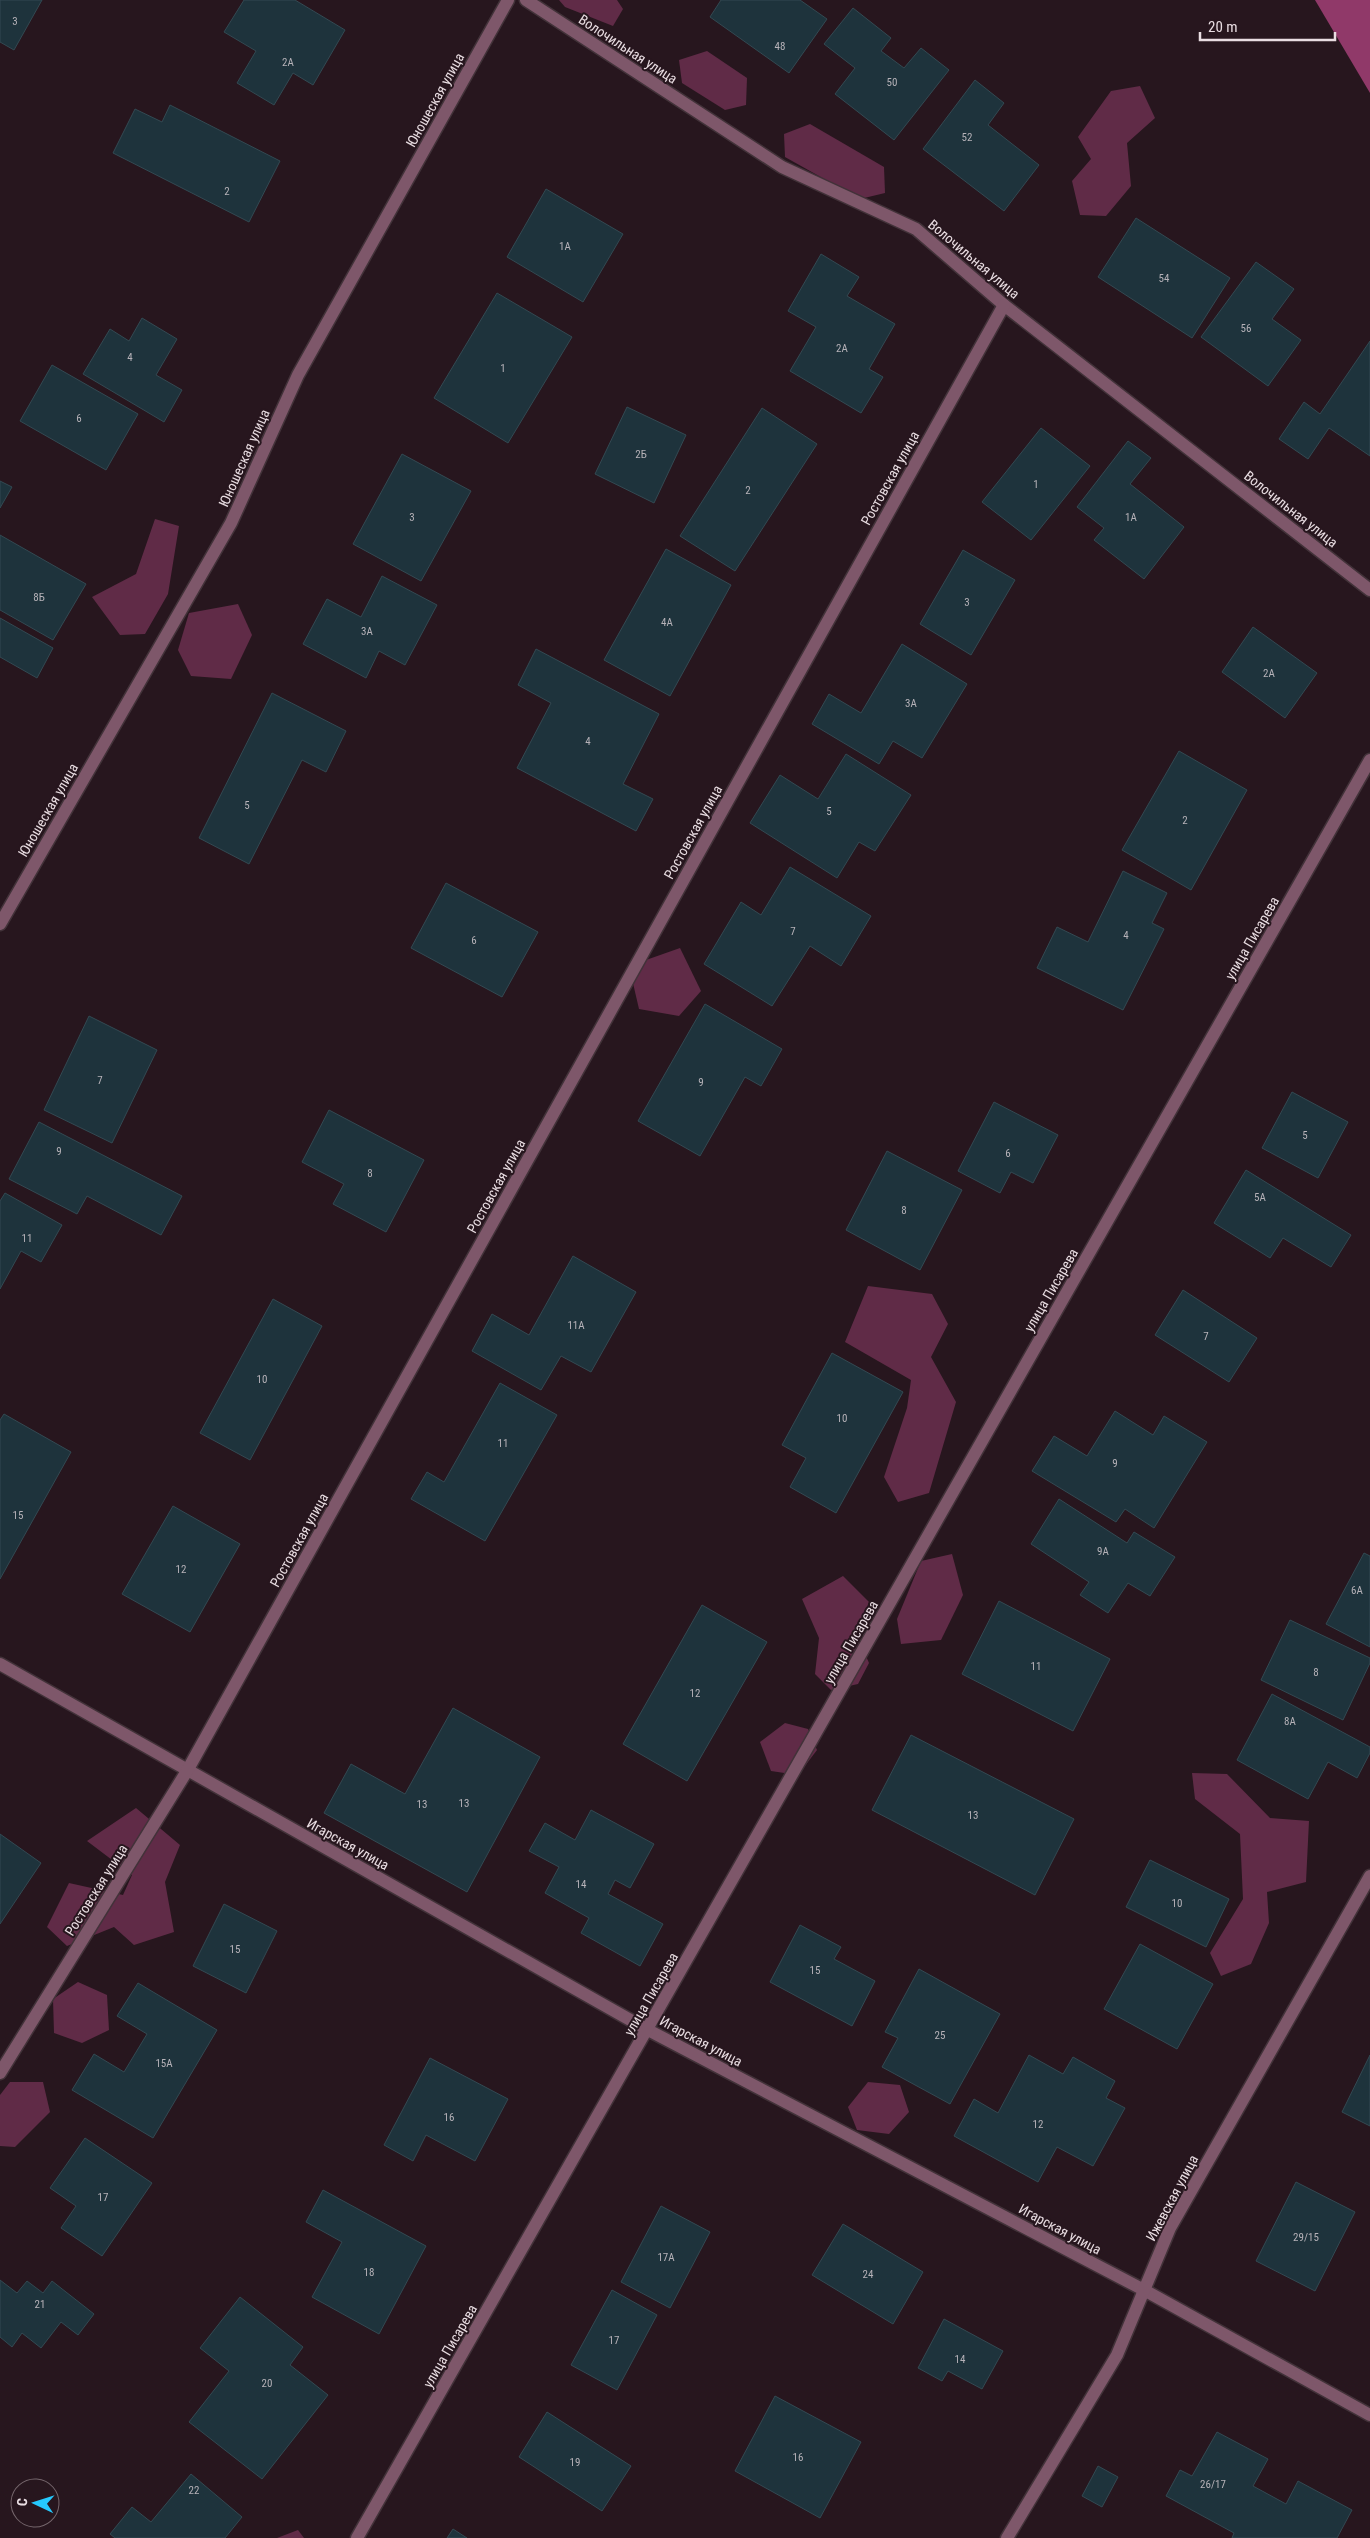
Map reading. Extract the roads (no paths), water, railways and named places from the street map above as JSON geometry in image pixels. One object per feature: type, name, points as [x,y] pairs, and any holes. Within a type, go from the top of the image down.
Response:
[{"type":"street","name":"Юношеская улица","points":[[0,924],[231,523],[298,375],[508,0]]},
{"type":"street","name":"Волочильная улица","points":[[526,0],[782,167],[916,230],[1004,305],[1370,590]]},
{"type":"street","name":"Ростовская улица","points":[[0,2073],[187,1771],[1004,305]]},
{"type":"street","name":"улица Писарева","points":[[357,2538],[1370,760]]},
{"type":"street","name":"Игарская улица","points":[[0,1664],[648,2030],[1144,2290],[1370,2414]]},
{"type":"street","name":"Ижевская улица","points":[[1006,2538],[1117,2355],[1170,2228],[1370,1876]]}]
